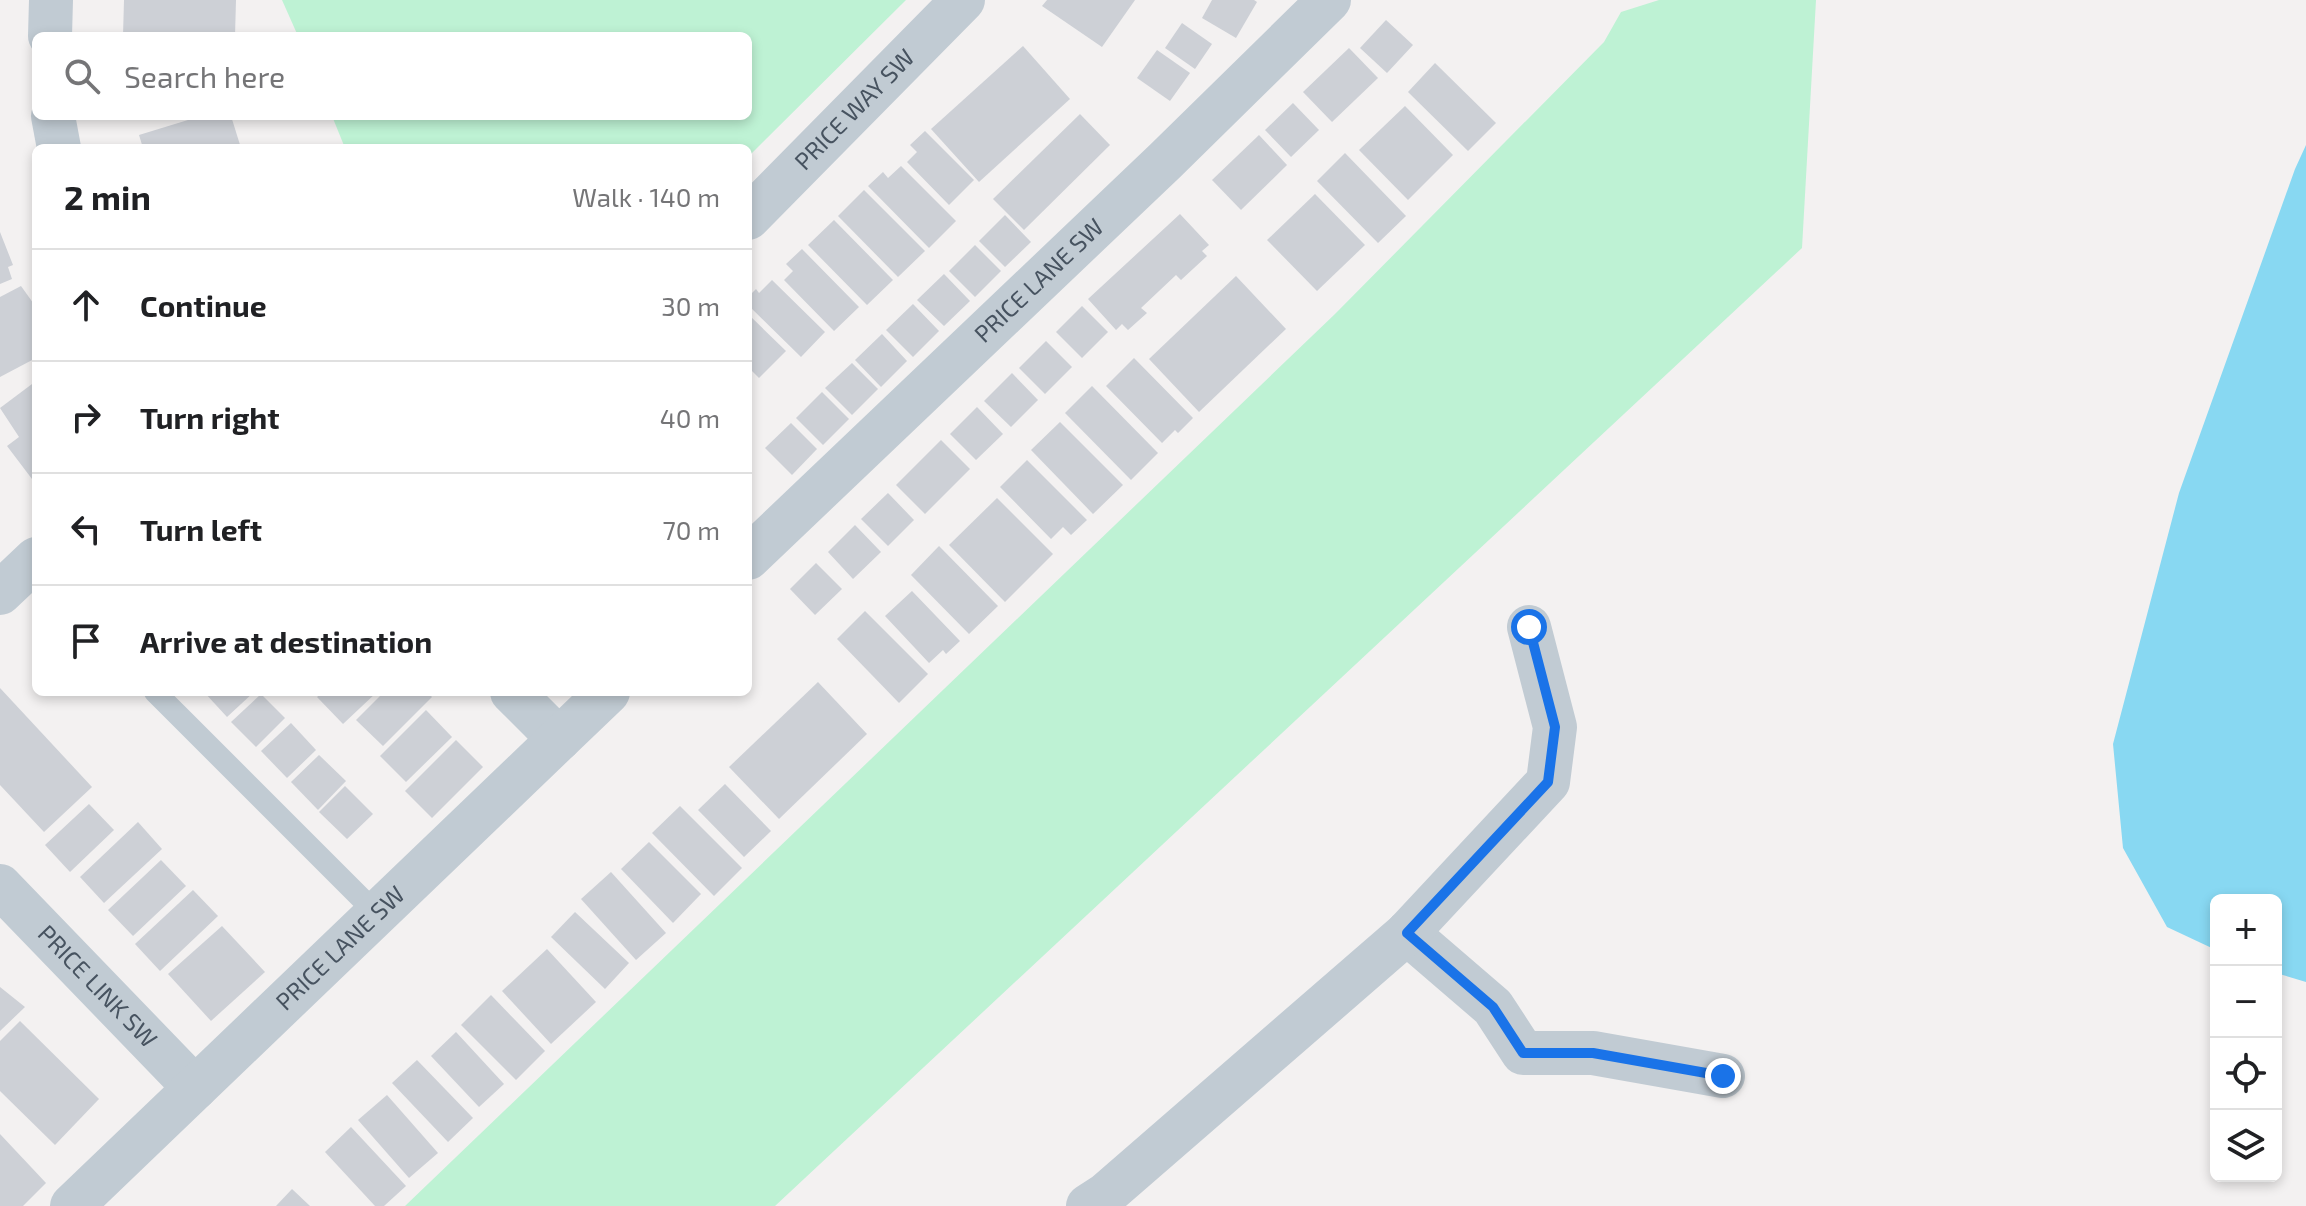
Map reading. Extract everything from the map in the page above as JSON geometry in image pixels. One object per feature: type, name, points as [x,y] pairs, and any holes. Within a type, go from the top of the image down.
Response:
[{"type":"street","points":[[50,32],[51,0]]},
{"type":"street","name":"PRICE WAY SW","points":[[752,214],[963,0]]},
{"type":"street","name":"PRICE LANE SW","points":[[752,554],[1165,161],[1329,0]]},
{"type":"street","points":[[54,120],[58,144]]},
{"type":"street","points":[[1088,1206],[1105,1195],[1407,933],[1548,782],[1555,727],[1529,627]]},
{"type":"street","points":[[516,696],[559,739]]},
{"type":"street","name":"PRICE LANE SW","points":[[72,1206],[604,696]]},
{"type":"street","name":"PRICE LINK SW","points":[[0,886],[195,1088]]},
{"type":"street","points":[[1407,933],[1493,1007],[1523,1053],[1593,1053],[1723,1076]]},
{"type":"lane","points":[[159,696],[377,914]]},
{"type":"green space","points":[[282,0],[906,0],[752,153],[752,144],[343,144],[334,120],[752,120],[752,32],[296,32]]},
{"type":"green space","points":[[1659,0],[1816,0],[1802,248],[775,1206],[405,1206],[1335,314],[1604,42],[1621,12]]},
{"type":"water","points":[[2306,145],[2306,982],[2282,975],[2282,894],[2210,894],[2210,947],[2167,927],[2123,848],[2113,744],[2179,493]]},
{"type":"building","points":[[124,0],[236,0],[235,32],[123,32]]},
{"type":"building","points":[[1047,0],[1135,0],[1102,47],[1042,6]]},
{"type":"building","points":[[1212,0],[1257,2],[1236,38],[1202,18]]},
{"type":"building","points":[[1386,20],[1413,45],[1387,73],[1360,48]]},
{"type":"building","points":[[1182,23],[1212,44],[1195,69],[1165,48]]},
{"type":"building","points":[[1023,46],[1070,99],[979,182],[931,129]]},
{"type":"building","points":[[1349,48],[1378,78],[1332,122],[1303,92]]},
{"type":"building","points":[[1157,50],[1190,73],[1170,101],[1137,78]]},
{"type":"building","points":[[1435,63],[1496,123],[1468,151],[1408,92]]},
{"type":"building","points":[[1293,103],[1319,130],[1291,157],[1265,130]]},
{"type":"building","points":[[1405,106],[1453,155],[1408,200],[1359,150]]},
{"type":"building","points":[[1080,114],[1110,145],[1024,230],[993,199]]},
{"type":"building","points":[[188,120],[232,120],[240,144],[142,144],[139,135]]},
{"type":"building","points":[[925,131],[974,180],[949,205],[907,162],[917,152],[910,145]]},
{"type":"building","points":[[1259,135],[1287,165],[1241,210],[1212,180]]},
{"type":"building","points":[[1345,153],[1406,216],[1378,243],[1317,181]]},
{"type":"building","points":[[901,166],[956,221],[929,248],[868,186],[883,172],[888,178]]},
{"type":"building","points":[[864,190],[925,251],[898,277],[838,216]]},
{"type":"building","points":[[1315,194],[1365,245],[1317,291],[1267,240]]},
{"type":"building","points":[[1180,214],[1209,245],[1202,251],[1207,256],[1181,280],[1176,275],[1141,308],[1147,313],[1128,330],[1122,324],[1116,330],[1088,299]]},
{"type":"building","points":[[1005,215],[1031,242],[1005,267],[979,241]]},
{"type":"building","points":[[834,220],[893,280],[867,305],[808,245]]},
{"type":"building","points":[[0,232],[13,265],[8,267],[12,279],[0,284]]},
{"type":"building","points":[[975,245],[1001,271],[975,297],[949,271]]},
{"type":"building","points":[[802,249],[859,307],[834,331],[784,280],[793,271],[786,264]]},
{"type":"building","points":[[944,274],[970,301],[944,326],[917,300]]},
{"type":"building","points":[[1236,276],[1286,329],[1199,412],[1149,359]]},
{"type":"building","points":[[772,280],[825,332],[801,357],[752,309],[752,293],[756,289],[759,293]]},
{"type":"building","points":[[21,286],[32,301],[32,360],[0,377],[0,297]]},
{"type":"building","points":[[913,304],[939,331],[913,357],[886,330]]},
{"type":"building","points":[[1082,306],[1108,332],[1082,358],[1056,332]]},
{"type":"building","points":[[752,318],[786,351],[759,378],[752,371]]},
{"type":"building","points":[[882,334],[907,361],[881,387],[855,360]]},
{"type":"building","points":[[1046,341],[1072,367],[1045,394],[1019,368]]},
{"type":"building","points":[[1134,358],[1193,418],[1162,443],[1106,386]]},
{"type":"building","points":[[852,363],[878,389],[852,415],[825,388]]},
{"type":"building","points":[[1012,373],[1038,400],[1011,427],[984,401]]},
{"type":"building","points":[[32,384],[32,479],[7,446],[19,437],[0,408]]},
{"type":"building","points":[[1092,386],[1158,453],[1131,480],[1065,413]]},
{"type":"building","points":[[822,392],[849,419],[823,445],[796,418]]},
{"type":"building","points":[[977,407],[1003,434],[976,460],[950,434]]},
{"type":"building","points":[[1060,422],[1123,485],[1093,514],[1031,450]]},
{"type":"building","points":[[791,423],[817,449],[792,475],[765,448]]},
{"type":"building","points":[[941,440],[970,469],[925,514],[896,485]]},
{"type":"building","points":[[1027,460],[1087,520],[1071,535],[1063,527],[1051,539],[1000,487]]},
{"type":"building","points":[[888,493],[914,520],[888,546],[861,519]]},
{"type":"building","points":[[997,498],[1053,554],[1005,602],[949,545]]},
{"type":"building","points":[[855,525],[881,552],[853,579],[828,552]]},
{"type":"building","points":[[939,546],[998,606],[969,634],[911,575]]},
{"type":"building","points":[[816,563],[842,589],[815,615],[790,589]]},
{"type":"building","points":[[912,591],[960,641],[946,654],[943,650],[929,663],[885,616]]},
{"type":"building","points":[[865,611],[928,674],[899,703],[837,639]]},
{"type":"building","points":[[818,682],[867,734],[779,819],[729,767]]},
{"type":"building","points":[[0,688],[92,787],[44,832],[0,785]]},
{"type":"building","points":[[208,696],[250,696],[227,717]]},
{"type":"building","points":[[259,696],[263,696],[285,718],[256,747],[231,722]]},
{"type":"building","points":[[318,696],[373,696],[343,724]]},
{"type":"building","points":[[380,696],[432,697],[383,746],[356,720]]},
{"type":"building","points":[[426,710],[452,737],[406,782],[380,756]]},
{"type":"building","points":[[291,723],[316,750],[287,778],[261,751]]},
{"type":"building","points":[[456,740],[483,767],[432,818],[405,791]]},
{"type":"building","points":[[319,755],[346,781],[318,810],[291,782]]},
{"type":"building","points":[[725,784],[771,831],[744,857],[698,810]]},
{"type":"building","points":[[345,786],[373,814],[347,839],[319,812]]},
{"type":"building","points":[[89,804],[114,830],[70,872],[45,845]]},
{"type":"building","points":[[680,806],[742,868],[714,896],[652,833]]},
{"type":"building","points":[[138,822],[162,849],[104,903],[80,877]]},
{"type":"building","points":[[649,842],[701,894],[673,923],[621,869]]},
{"type":"building","points":[[161,860],[186,886],[133,936],[108,910]]},
{"type":"building","points":[[611,872],[666,933],[636,960],[581,899]]},
{"type":"building","points":[[193,890],[218,916],[160,971],[135,944]]},
{"type":"building","points":[[575,912],[629,963],[605,989],[551,937]]},
{"type":"building","points":[[222,926],[265,972],[211,1021],[168,974]]},
{"type":"building","points":[[547,949],[596,1002],[551,1044],[502,991]]},
{"type":"building","points":[[0,987],[25,1007],[0,1031]]},
{"type":"building","points":[[491,995],[545,1051],[516,1080],[461,1025]]},
{"type":"building","points":[[20,1021],[99,1099],[55,1145],[0,1091],[0,1041]]},
{"type":"building","points":[[456,1032],[504,1084],[479,1107],[431,1056]]},
{"type":"building","points":[[417,1060],[473,1118],[448,1142],[392,1083]]},
{"type":"building","points":[[387,1095],[438,1153],[409,1178],[358,1120]]},
{"type":"building","points":[[351,1127],[406,1186],[384,1206],[375,1206],[325,1152]]},
{"type":"building","points":[[0,1134],[46,1183],[23,1206],[0,1206]]},
{"type":"building","points":[[292,1189],[310,1206],[276,1206]]},
{"type":"route","points":[[1529,627],[1555,727],[1548,782],[1407,933],[1493,1007],[1523,1053],[1593,1053],[1723,1076]]}]
